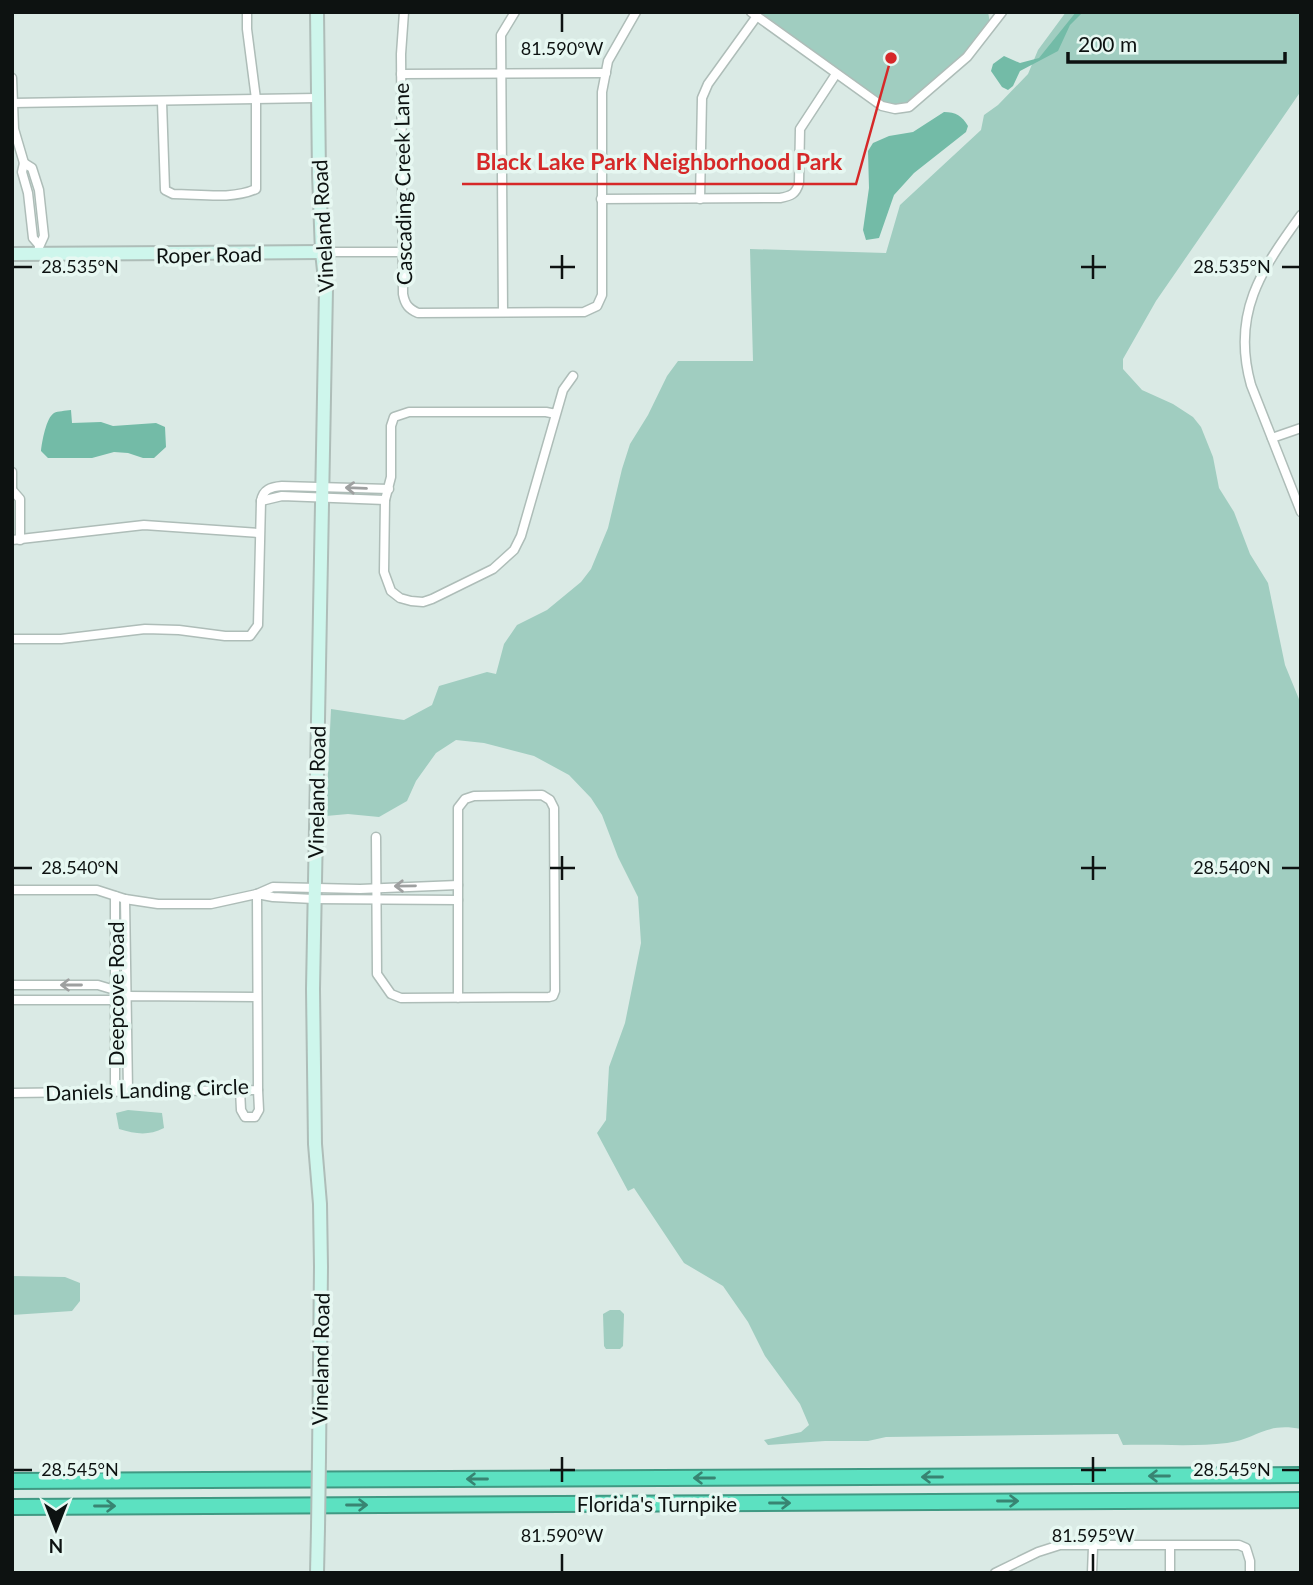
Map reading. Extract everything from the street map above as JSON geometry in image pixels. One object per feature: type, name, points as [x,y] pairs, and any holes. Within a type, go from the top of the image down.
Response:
[{"type":"highway","name":"Florida's Turnpike","points":[[12,1481],[1301,1475]]},
{"type":"highway","name":"Florida's Turnpike","points":[[12,1507],[1301,1500]]},
{"type":"main road","name":"Vineland Road","points":[[317,12],[322,252],[326,289],[314,893],[315,1144],[321,1267],[317,1573]]},
{"type":"main road","name":"Roper Road","points":[[12,254],[39,249],[322,252]]},
{"type":"street","points":[[162,102],[164,190],[173,194],[246,194],[256,189],[256,99],[247,12]]},
{"type":"street","name":"Cascading Creek Lane","points":[[404,12],[401,31],[403,252],[405,303],[410,309],[418,313],[584,312],[597,306],[602,295],[601,199]]},
{"type":"street","points":[[503,313],[501,35],[515,12]]},
{"type":"street","points":[[636,12],[608,61],[601,105],[601,199],[790,196],[797,191],[799,183],[800,129],[836,74]]},
{"type":"street","points":[[700,199],[702,97],[754,14],[881,106],[895,109],[909,107],[967,57],[1000,13]]},
{"type":"street","points":[[401,74],[606,73]]},
{"type":"street","points":[[12,78],[14,129],[24,163],[22,172],[28,193],[33,237],[39,249]]},
{"type":"street","points":[[13,103],[317,98]]},
{"type":"street","points":[[24,163],[32,168],[39,190],[44,236],[39,249]]},
{"type":"street","points":[[28,193],[39,190]]},
{"type":"street","points":[[1301,215],[1270,256],[1259,277],[1251,298],[1245,329],[1245,366],[1301,512]]},
{"type":"street","points":[[322,252],[403,252]]},
{"type":"street","points":[[556,414],[401,413],[394,418],[391,426],[389,489],[385,500],[384,572],[391,591],[400,598],[423,602],[492,569],[514,550],[521,536],[563,390],[573,376]]},
{"type":"street","points":[[1272,438],[1301,428]]},
{"type":"street","points":[[13,472],[13,491],[20,499],[16,540],[144,525],[259,533]]},
{"type":"street","points":[[282,486],[282,496]]},
{"type":"street","points":[[12,639],[61,639],[145,629],[250,636],[258,625],[259,533],[261,501],[266,490],[282,486],[385,500]]},
{"type":"street","points":[[261,501],[282,496],[389,489]]},
{"type":"street","points":[[376,837],[377,974],[391,994],[401,998],[458,998],[553,996],[554,808],[550,800],[542,795],[474,796],[466,799],[458,808],[458,998]]},
{"type":"street","points":[[257,894],[281,898],[353,888],[458,885]]},
{"type":"street","points":[[12,890],[97,890],[125,899],[158,904],[211,904],[257,894],[273,887],[353,899],[458,900]]},
{"type":"street","points":[[281,887],[281,898]]},
{"type":"street","points":[[353,888],[353,899]]},
{"type":"street","name":"Daniels Landing Circle","points":[[12,1093],[258,1090],[257,894]]},
{"type":"street","name":"Deepcove Road","points":[[115,896],[115,1091]]},
{"type":"street","name":"Deepcove Road","points":[[125,899],[128,1091]]},
{"type":"street","points":[[12,985],[98,985],[115,989],[127,996]]},
{"type":"street","points":[[12,1000],[115,1000],[127,996],[257,998]]},
{"type":"street","points":[[240,1090],[241,1110],[245,1117],[255,1117],[258,1113],[258,1090]]},
{"type":"street","points":[[995,1573],[1038,1552],[1060,1545],[1239,1545],[1246,1548],[1250,1573]]},
{"type":"street","points":[[1170,1546],[1170,1573]]},
{"type":"street","points":[[1092,1573],[1093,1547]]},
{"type":"shaded area","points":[[760,12],[988,12],[990,23],[947,71],[902,105],[886,104]]},
{"type":"shaded area","points":[[1066,12],[1301,12],[1301,91],[1156,301],[1123,359],[1123,369],[1142,390],[1173,404],[1193,417],[1201,427],[1213,457],[1219,488],[1234,512],[1250,554],[1268,583],[1285,665],[1301,704],[1301,1429],[1270,1429],[1237,1441],[1202,1445],[1123,1445],[1118,1434],[886,1437],[868,1441],[768,1445],[764,1440],[801,1432],[809,1425],[800,1404],[765,1356],[748,1322],[723,1286],[684,1263],[634,1188],[628,1191],[597,1133],[606,1120],[609,1067],[625,1023],[641,943],[638,897],[618,857],[602,815],[591,798],[569,775],[534,756],[484,743],[456,740],[436,753],[416,781],[407,801],[379,817],[348,814],[326,816],[331,709],[404,720],[432,705],[439,686],[487,672],[496,674],[504,644],[517,625],[547,610],[581,582],[591,569],[608,528],[630,444],[678,361],[753,361],[750,249],[886,253],[900,205],[981,130],[984,115],[998,105],[1028,74],[1038,50]]},
{"type":"shaded area","points":[[1076,12],[1083,12],[1070,25],[1058,51],[1020,71],[1008,90],[1002,87],[991,71],[993,64],[1004,56],[1020,63],[1039,58]]},
{"type":"shaded area","points":[[944,112],[961,117],[968,126],[966,132],[914,173],[894,195],[879,238],[866,240],[863,230],[869,188],[868,151],[873,143],[889,136],[913,132]]},
{"type":"shaded area","points":[[71,410],[72,423],[101,422],[113,426],[156,423],[165,427],[166,447],[154,458],[114,452],[92,458],[48,458],[41,451],[49,420],[54,413]]},
{"type":"shaded area","points":[[128,1110],[162,1113],[164,1128],[142,1133],[119,1129],[116,1113]]},
{"type":"shaded area","points":[[12,1276],[65,1277],[80,1283],[80,1301],[72,1311],[12,1315]]},
{"type":"shaded area","points":[[610,1310],[620,1310],[624,1314],[623,1346],[620,1349],[606,1349],[604,1346],[603,1314]]},
{"type":"place","name":"Black Lake Park Neighborhood Park","points":[[891,58]]}]
